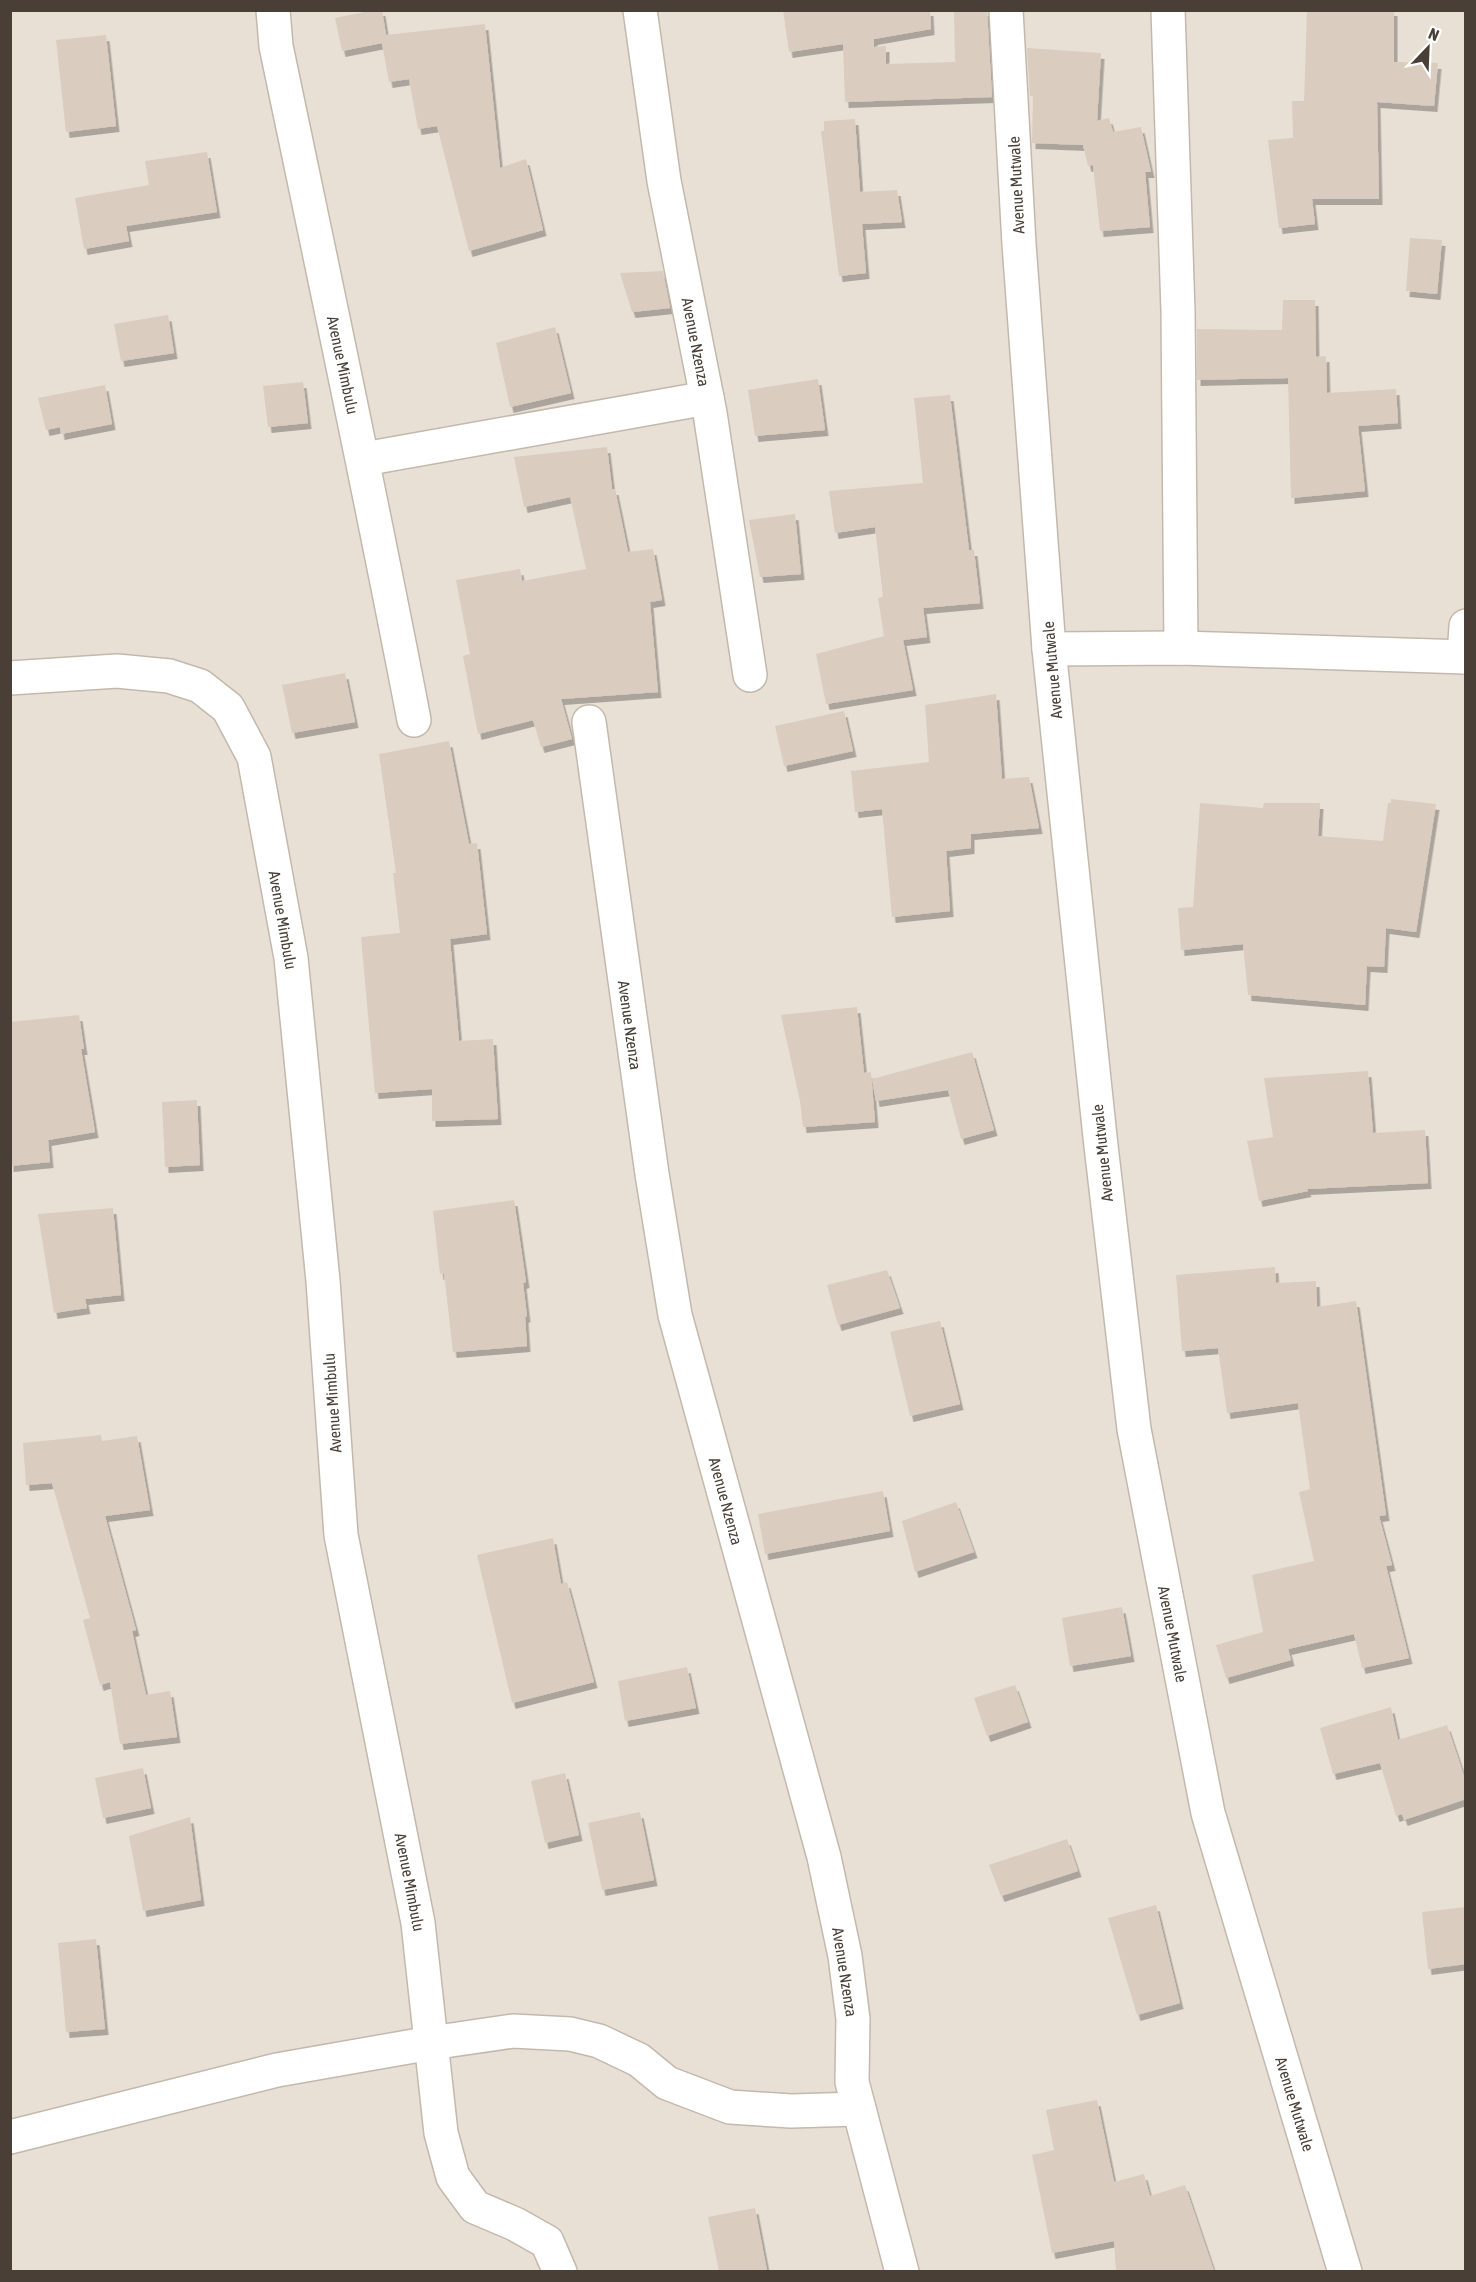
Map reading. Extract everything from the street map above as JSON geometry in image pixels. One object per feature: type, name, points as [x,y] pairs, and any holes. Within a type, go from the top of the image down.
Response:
[{"type":"street","name":"Avenue Mimbulu","points":[[273,10],[276,46],[364,459],[414,720]]},
{"type":"street","name":"Avenue Nzenza","points":[[640,10],[664,181],[707,399],[750,675]]},
{"type":"street","name":"Avenue Mutwale","points":[[1006,10],[1019,244],[1049,649],[1100,1137],[1134,1429],[1208,1813],[1345,2271]]},
{"type":"street","points":[[1168,10],[1178,311],[1181,648]]},
{"type":"street","points":[[364,459],[707,399]]},
{"type":"street","points":[[1049,649],[1465,647]]},
{"type":"street","name":"Avenue Mimbulu","points":[[10,678],[117,671],[179,679],[200,686],[228,708],[254,757],[291,958],[323,1281],[341,1535],[418,1923],[441,2133],[453,2177],[476,2207],[515,2224],[547,2242],[560,2271]]},
{"type":"street","name":"Avenue Nzenza","points":[[589,722],[652,1174],[675,1315],[824,1857],[845,1956],[853,2019],[852,2082],[902,2271]]},
{"type":"street","points":[[10,2137],[277,2070],[513,2031],[570,2034],[609,2046],[639,2060],[667,2083],[730,2107],[791,2111],[859,2109]]},
{"type":"shaded area","points":[[11,11],[1465,11],[1465,2271],[11,2271]]},
{"type":"building","points":[[382,10],[386,35],[485,24],[500,168],[526,159],[543,230],[469,251],[437,126],[418,129],[409,79],[389,82],[382,43],[342,51],[335,18]]},
{"type":"building","points":[[783,10],[930,10],[931,29],[874,39],[874,47],[886,46],[886,64],[955,62],[954,11],[987,10],[992,97],[845,102],[843,44],[789,52]]},
{"type":"building","points":[[1307,10],[1394,10],[1394,62],[1438,63],[1434,106],[1377,102],[1379,199],[1312,199],[1315,224],[1279,228],[1268,140],[1293,138],[1292,101],[1304,101]]},
{"type":"building","points":[[106,35],[116,126],[66,132],[56,40]]},
{"type":"building","points":[[1027,48],[1101,53],[1097,121],[1109,118],[1113,132],[1141,127],[1151,172],[1145,172],[1150,227],[1100,231],[1093,165],[1088,166],[1083,145],[1032,143],[1033,96],[1030,96]]},
{"type":"building","points":[[855,119],[860,192],[897,190],[902,222],[862,224],[866,273],[839,276],[821,131],[824,131],[824,121]]},
{"type":"building","points":[[207,152],[217,212],[126,226],[129,241],[84,249],[75,198],[149,185],[145,161]]},
{"type":"building","points":[[1410,238],[1442,240],[1437,294],[1406,291]]},
{"type":"building","points":[[663,271],[670,308],[632,312],[620,273]]},
{"type":"building","points":[[1283,300],[1315,300],[1316,357],[1326,356],[1327,393],[1396,389],[1398,423],[1358,426],[1365,491],[1291,498],[1288,378],[1197,380],[1197,329],[1282,330]]},
{"type":"building","points":[[168,315],[174,353],[121,361],[114,324]]},
{"type":"building","points":[[555,327],[571,393],[510,407],[496,343]]},
{"type":"building","points":[[818,379],[825,430],[755,436],[748,390]]},
{"type":"building","points":[[303,382],[308,423],[268,427],[263,386]]},
{"type":"building","points":[[105,385],[112,424],[61,434],[60,427],[46,430],[38,398]]},
{"type":"building","points":[[950,395],[969,550],[974,550],[980,603],[923,608],[927,637],[903,640],[913,690],[826,704],[816,654],[884,636],[878,598],[883,597],[875,527],[835,533],[829,491],[923,483],[914,398]]},
{"type":"building","points":[[607,447],[612,489],[615,489],[628,552],[653,549],[662,600],[650,602],[658,692],[561,699],[572,739],[541,747],[533,720],[478,734],[463,656],[470,654],[456,580],[520,569],[522,581],[586,569],[570,497],[524,507],[514,457]]},
{"type":"building","points":[[795,514],[801,574],[760,577],[749,520]]},
{"type":"building","points":[[345,673],[355,722],[292,733],[282,685]]},
{"type":"building","points":[[996,694],[1002,779],[1029,777],[1039,828],[971,834],[971,848],[946,851],[950,911],[892,917],[882,809],[855,812],[851,771],[929,762],[925,705]]},
{"type":"building","points":[[844,711],[853,751],[784,766],[775,726]]},
{"type":"building","points":[[449,741],[469,844],[477,843],[487,934],[450,939],[459,1041],[493,1039],[498,1119],[432,1121],[432,1089],[375,1093],[361,937],[400,933],[393,873],[396,873],[379,754]]},
{"type":"building","points":[[1391,799],[1436,804],[1416,932],[1386,928],[1384,967],[1367,966],[1365,1005],[1248,995],[1243,944],[1181,950],[1178,908],[1193,907],[1200,803],[1263,808],[1264,803],[1320,803],[1318,836],[1383,841],[1388,803],[1391,803]]},
{"type":"building","points":[[857,1007],[864,1073],[871,1072],[875,1122],[803,1127],[800,1101],[781,1015]]},
{"type":"building","points":[[79,1015],[84,1049],[81,1049],[95,1132],[48,1140],[50,1162],[10,1166],[10,1022]]},
{"type":"building","points":[[972,1052],[994,1130],[961,1139],[948,1090],[876,1101],[872,1079]]},
{"type":"building","points":[[1368,1071],[1373,1133],[1425,1130],[1428,1183],[1307,1189],[1308,1191],[1259,1201],[1247,1141],[1273,1137],[1264,1078]]},
{"type":"building","points":[[197,1100],[200,1165],[165,1167],[162,1102]]},
{"type":"building","points":[[514,1200],[526,1282],[523,1283],[527,1316],[525,1317],[527,1346],[453,1352],[444,1273],[440,1274],[433,1211]]},
{"type":"building","points":[[113,1208],[121,1295],[85,1299],[87,1308],[54,1313],[38,1214]]},
{"type":"building","points":[[1275,1267],[1276,1283],[1316,1281],[1317,1307],[1356,1301],[1386,1515],[1379,1516],[1392,1565],[1386,1566],[1409,1658],[1362,1668],[1354,1634],[1288,1649],[1291,1660],[1226,1678],[1216,1645],[1263,1632],[1252,1575],[1314,1561],[1299,1492],[1310,1489],[1298,1403],[1227,1413],[1218,1348],[1182,1351],[1176,1275]]},
{"type":"building","points":[[887,1270],[900,1308],[838,1325],[827,1285]]},
{"type":"building","points":[[940,1321],[960,1404],[910,1416],[890,1332]]},
{"type":"building","points":[[101,1435],[102,1441],[137,1436],[150,1510],[105,1516],[136,1630],[132,1631],[146,1695],[170,1691],[177,1737],[120,1744],[110,1682],[100,1685],[83,1620],[90,1618],[52,1483],[26,1485],[23,1443]]},
{"type":"building","points":[[883,1491],[890,1531],[765,1554],[758,1514]]},
{"type":"building","points":[[956,1502],[974,1552],[915,1572],[902,1521]]},
{"type":"building","points":[[553,1538],[561,1584],[567,1582],[594,1682],[512,1703],[477,1555]]},
{"type":"building","points":[[1122,1607],[1131,1656],[1070,1666],[1062,1618]]},
{"type":"building","points":[[687,1667],[696,1708],[625,1721],[618,1681]]},
{"type":"building","points":[[1015,1685],[1028,1722],[987,1736],[974,1698]]},
{"type":"building","points":[[1391,1707],[1398,1740],[1447,1725],[1466,1782],[1466,1799],[1404,1820],[1402,1814],[1396,1816],[1380,1763],[1333,1774],[1320,1728]]},
{"type":"building","points":[[143,1768],[151,1808],[103,1818],[95,1778]]},
{"type":"building","points":[[565,1773],[579,1835],[545,1843],[531,1781]]},
{"type":"building","points":[[640,1812],[654,1880],[602,1890],[588,1823]]},
{"type":"building","points":[[190,1817],[201,1900],[143,1911],[129,1836]]},
{"type":"building","points":[[1067,1839],[1078,1871],[1001,1896],[989,1865]]},
{"type":"building","points":[[1156,1905],[1180,2003],[1137,2015],[1108,1918]]},
{"type":"building","points":[[1466,1907],[1466,1964],[1428,1969],[1422,1912]]},
{"type":"building","points":[[96,1939],[105,2029],[66,2032],[58,1943]]},
{"type":"building","points":[[1097,2100],[1114,2182],[1144,2174],[1150,2196],[1185,2185],[1214,2271],[1116,2271],[1114,2241],[1052,2253],[1032,2155],[1054,2150],[1046,2110]]},
{"type":"building","points":[[755,2208],[767,2271],[719,2271],[708,2217]]}]
